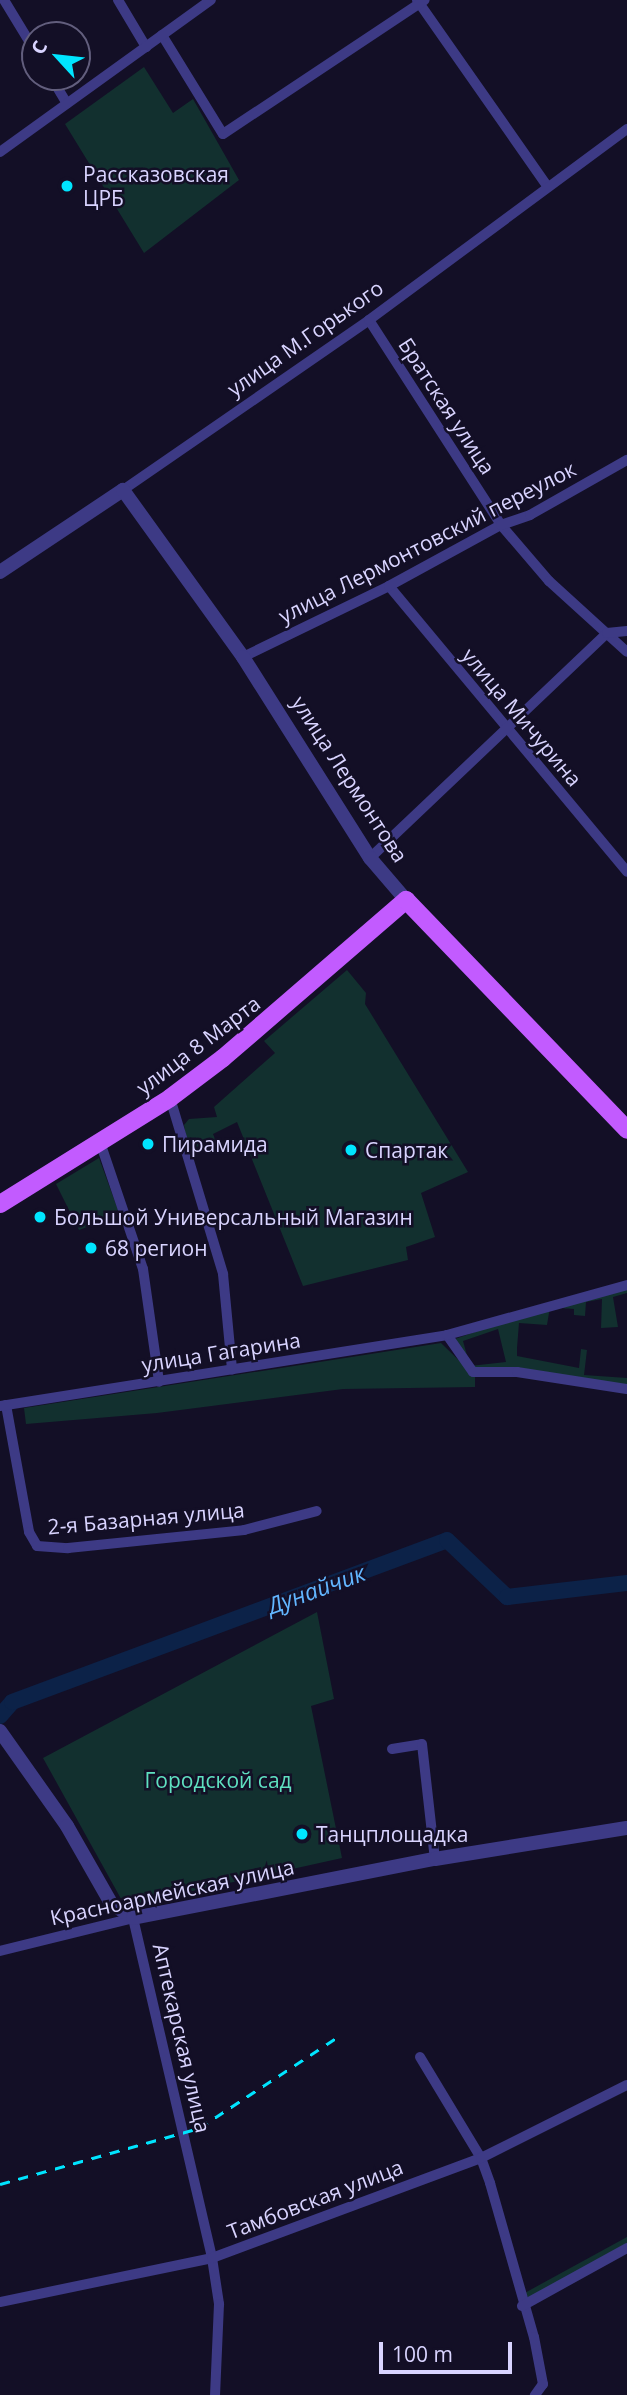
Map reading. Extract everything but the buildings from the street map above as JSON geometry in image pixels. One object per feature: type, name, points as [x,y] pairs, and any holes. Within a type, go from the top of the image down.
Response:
[{"type":"main road","name":"улица 8 Марта","points":[[0,1204],[170,1098],[251,1037],[406,900]]},
{"type":"main road","name":"улица Лермонтова","points":[[406,900],[627,1130]]},
{"type":"street","points":[[4,0],[21,28]]},
{"type":"street","points":[[118,0],[146,47]]},
{"type":"street","points":[[0,152],[211,0]]},
{"type":"street","points":[[162,35],[223,134],[421,1],[548,187]]},
{"type":"street","points":[[59,91],[67,104]]},
{"type":"street","name":"улица М.Горького","points":[[0,572],[369,320],[627,129]]},
{"type":"street","name":"Братская улица","points":[[369,320],[500,524],[549,581],[627,652]]},
{"type":"street","name":"улица Лермонтовский переулок","points":[[243,656],[388,586],[500,524],[530,515],[627,460]]},
{"type":"street","name":"улица Лермонтова","points":[[123,490],[243,656],[370,858],[406,900]]},
{"type":"street","name":"улица Мичурина","points":[[388,586],[627,872]]},
{"type":"street","points":[[370,858],[508,731],[607,633],[627,631]]},
{"type":"street","points":[[170,1098],[222,1267],[232,1370]]},
{"type":"street","points":[[100,1142],[143,1269],[159,1382]]},
{"type":"street","name":"улица Гагарина","points":[[3,1405],[447,1335],[627,1285]]},
{"type":"street","points":[[447,1335],[473,1372],[517,1372],[627,1389]]},
{"type":"street","name":"2-я Базарная улица","points":[[3,1405],[29,1532],[37,1546],[68,1548],[244,1531],[317,1511]]},
{"type":"street","points":[[4,1734],[111,1903],[132,1918]]},
{"type":"street","points":[[392,1749],[422,1744],[435,1859]]},
{"type":"street","name":"Красноармейская улица","points":[[0,1951],[132,1918],[435,1859],[627,1828]]},
{"type":"street","name":"Аптекарская улица","points":[[132,1918],[212,2258],[219,2304],[215,2395]]},
{"type":"street","points":[[420,2057],[481,2158],[543,2384],[535,2395]]},
{"type":"street","name":"Тамбовская улица","points":[[0,2302],[212,2258],[481,2158],[627,2085]]},
{"type":"street","points":[[522,2306],[627,2249]]},
{"type":"green space","points":[[144,67],[173,113],[193,99],[239,180],[144,253],[65,124]]},
{"type":"green space","name":"Спартак","points":[[347,970],[366,993],[365,1004],[468,1172],[421,1193],[435,1237],[406,1247],[408,1260],[303,1286],[237,1122],[213,1134],[218,1146],[213,1147],[211,1142],[188,1150],[184,1125],[189,1119],[217,1117],[214,1107],[275,1053],[264,1041]]},
{"type":"green space","points":[[99,1158],[118,1210],[113,1218],[79,1230],[56,1184]]},
{"type":"green space","points":[[627,1289],[627,1293],[613,1297],[618,1327],[601,1328],[602,1299],[586,1302],[585,1316],[574,1315],[574,1309],[550,1307],[547,1325],[519,1323],[517,1356],[579,1368],[581,1349],[587,1350],[584,1375],[627,1378],[627,1385],[516,1369],[474,1370],[471,1366],[506,1362],[498,1329],[463,1341],[469,1364],[452,1340],[548,1307]]},
{"type":"green space","points":[[441,1343],[475,1376],[475,1387],[343,1389],[157,1413],[26,1424],[24,1408]]},
{"type":"green space","name":"Городской сад","points":[[317,1612],[334,1699],[311,1706],[342,1858],[125,1906],[43,1758]]},
{"type":"green space","points":[[627,2237],[627,2248],[534,2300],[521,2295]]},
{"type":"waterway","name":"Дунайчик","points":[[0,1716],[12,1702],[447,1540],[507,1597],[627,1583]]},
{"type":"railway","points":[[0,2184],[199,2128],[339,2036]]},
{"type":"place","name":"Рассказовская ЦРБ","points":[[67,186]]},
{"type":"place","name":"Пирамида","points":[[148,1144]]},
{"type":"place","name":"Спартак","points":[[351,1150]]},
{"type":"place","name":"Большой Универсальный Магазин","points":[[40,1217]]},
{"type":"place","name":"68 регион","points":[[91,1248]]},
{"type":"place","name":"Танцплощадка","points":[[302,1834]]}]
